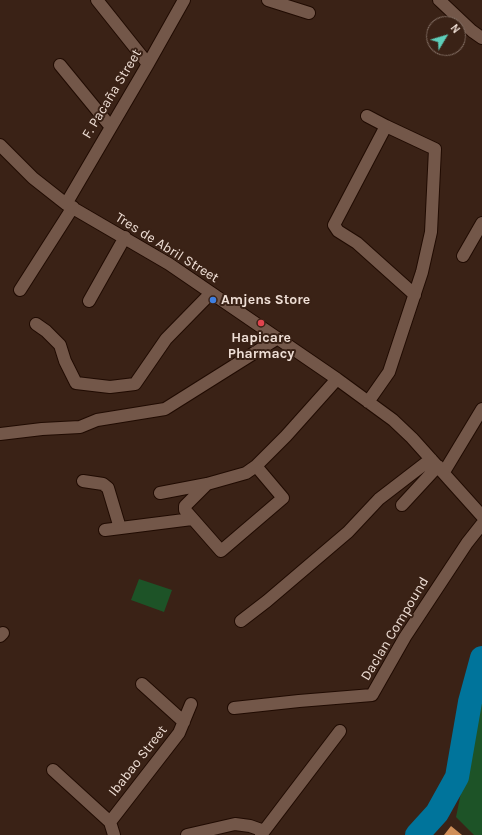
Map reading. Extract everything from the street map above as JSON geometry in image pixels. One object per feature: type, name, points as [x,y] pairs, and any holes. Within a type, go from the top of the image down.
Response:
[{"type":"street","points":[[97,0],[148,64]]},
{"type":"street","name":"F. Pacaña Street","points":[[20,290],[69,206],[110,126],[148,64],[184,0]]},
{"type":"street","points":[[268,0],[309,13]]},
{"type":"street","points":[[439,0],[472,31],[482,38]]},
{"type":"street","points":[[60,65],[110,126]]},
{"type":"street","points":[[367,116],[435,149],[431,232],[422,272],[389,372],[368,402]]},
{"type":"street","points":[[386,126],[334,225],[338,231],[357,243],[415,295]]},
{"type":"street","name":"Tres de Abril Street","points":[[0,145],[33,178],[69,206],[125,237],[169,264],[337,379],[393,420],[412,438],[482,516]]},
{"type":"street","points":[[463,256],[482,223]]},
{"type":"street","points":[[89,301],[125,237]]},
{"type":"street","points":[[36,324],[46,331],[60,345],[65,361],[76,383],[110,387],[135,384],[166,339],[211,293]]},
{"type":"street","points":[[0,434],[42,429],[80,427],[97,420],[165,409],[278,338]]},
{"type":"street","points":[[160,493],[207,484],[246,473],[256,466],[286,436],[337,379]]},
{"type":"street","points":[[402,505],[437,466],[482,409]]},
{"type":"street","points":[[207,484],[185,506],[185,510],[221,551],[283,498],[256,466]]},
{"type":"street","points":[[241,621],[267,601],[348,532],[379,499],[437,466]]},
{"type":"street","points":[[84,481],[103,484],[108,488],[120,528]]},
{"type":"street","points":[[105,530],[192,519]]},
{"type":"street","name":"Daclan Compound","points":[[234,708],[306,700],[372,695],[405,637],[467,543],[482,524]]},
{"type":"street","points":[[142,684],[184,722]]},
{"type":"street","name":"Ibabao Street","points":[[110,822],[179,733],[191,704]]},
{"type":"street","points":[[187,835],[236,824],[250,826],[262,833],[340,731]]},
{"type":"street","points":[[53,770],[110,822],[114,835]]},
{"type":"green space","points":[[139,579],[172,590],[164,612],[131,600]]},
{"type":"green space","points":[[482,690],[482,835],[474,835],[456,817]]},
{"type":"building","points":[[451,826],[462,835],[444,835]]},
{"type":"waterway","points":[[417,835],[437,813],[457,777],[470,702],[482,658]]},
{"type":"place","name":"Amjens Store","points":[[213,300]]},
{"type":"place","name":"Hapicare Pharmacy","points":[[261,323]]}]
